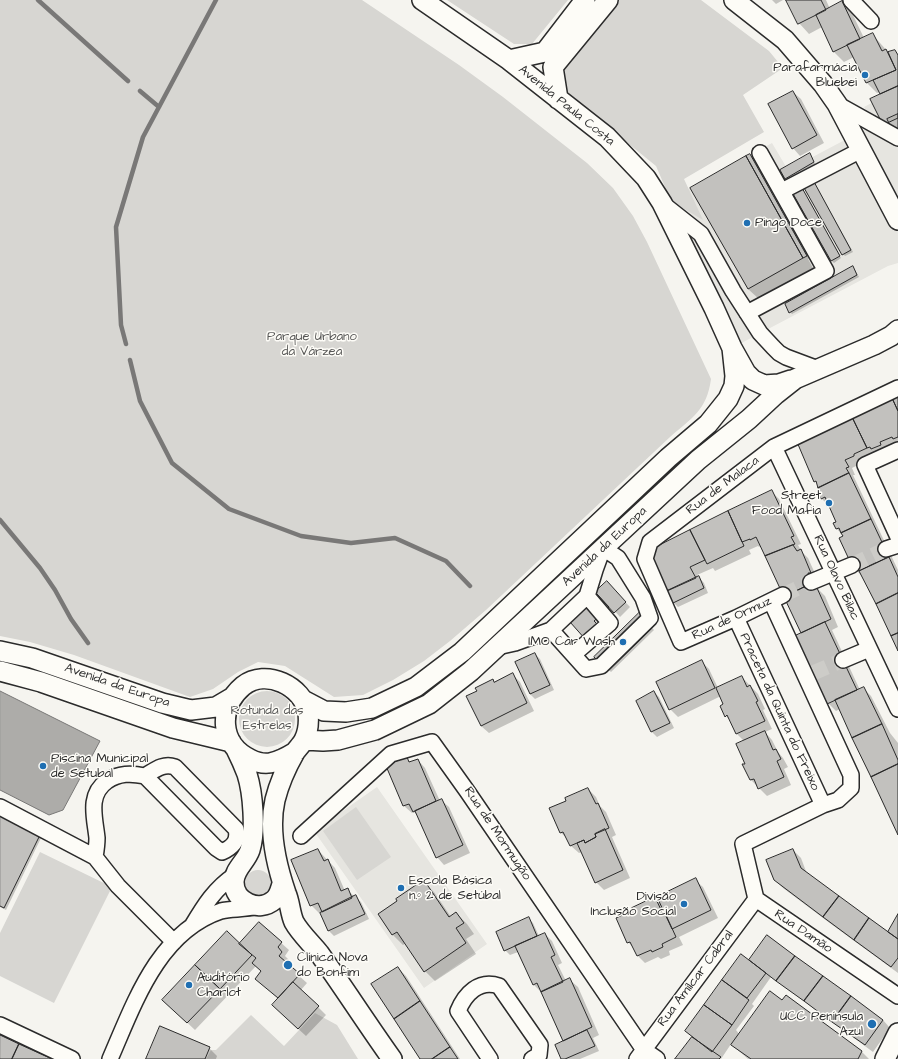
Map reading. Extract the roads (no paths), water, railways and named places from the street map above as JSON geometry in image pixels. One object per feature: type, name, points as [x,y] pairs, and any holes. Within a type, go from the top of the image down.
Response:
[{"type":"main road","name":"Avenida Paula Costa","points":[[422,0],[509,60],[607,137],[646,178],[662,203],[732,348]]},
{"type":"main road","points":[[509,60],[545,52],[585,0]]},
{"type":"main road","points":[[558,99],[553,67],[608,0]]},
{"type":"main road","points":[[734,0],[785,40],[823,84],[837,104],[898,220]]},
{"type":"main road","name":"Avenida da Europa","points":[[300,746],[323,741],[338,740],[375,730],[429,704],[471,671],[698,460],[795,379],[891,336],[898,330]]},
{"type":"main road","points":[[874,344],[898,343]]},
{"type":"main road","points":[[732,348],[746,373],[757,382],[764,385],[779,384],[795,379]]},
{"type":"main road","name":"Avenida da Europa","points":[[303,700],[324,711],[346,712],[372,708],[416,686],[462,652],[668,458],[708,424],[728,399],[734,386],[735,376],[732,348]]},
{"type":"main road","name":"Avenida da Europa","points":[[0,651],[32,658],[162,703],[191,710],[216,707],[233,697]]},
{"type":"main road","name":"Avenida da Europa","points":[[0,671],[41,682],[173,728],[234,746]]},
{"type":"main road","points":[[260,906],[274,899],[278,894],[281,879],[275,854],[273,816],[275,800],[308,727],[308,712],[303,700],[295,689],[283,682],[270,679],[257,680],[244,685],[233,697],[228,706],[225,719],[226,732],[248,775],[254,835],[250,851],[239,869],[234,882],[235,890],[243,901],[250,905],[260,906],[277,917],[295,924]]},
{"type":"main road","points":[[234,746],[242,755],[255,762],[269,763],[283,760],[300,746]]},
{"type":"main road","points":[[239,869],[253,858],[262,858],[270,861],[277,867],[295,924],[319,953],[392,1059]]},
{"type":"main road","points":[[885,1059],[898,1033]]},
{"type":"street","points":[[850,0],[870,21]]},
{"type":"street","points":[[837,104],[898,138]]},
{"type":"street","points":[[782,191],[861,150]]},
{"type":"street","points":[[747,313],[826,271],[760,153]]},
{"type":"street","points":[[662,203],[701,234],[733,291],[760,333],[779,353],[799,363],[818,369]]},
{"type":"street","name":"Rua de Malaca","points":[[681,642],[645,559],[650,542],[774,447],[898,388]]},
{"type":"street","name":"Rua Olavo Bilac","points":[[774,447],[898,708]]},
{"type":"street","points":[[898,450],[865,465],[898,537]]},
{"type":"street","points":[[496,647],[515,643],[551,630],[587,596],[603,548],[618,558],[643,598],[650,618],[600,666],[586,669],[551,630]]},
{"type":"street","points":[[812,582],[852,565]]},
{"type":"street","points":[[574,654],[610,623],[587,596]]},
{"type":"street","name":"Rua de Ormuz","points":[[681,642],[777,598]]},
{"type":"street","name":"Praceta da Quinta do Freixo","points":[[756,899],[743,844],[822,805],[838,800],[851,788],[851,775],[777,598]]},
{"type":"street","name":"Praceta da Quinta do Freixo","points":[[736,618],[822,805]]},
{"type":"street","points":[[843,660],[869,649]]},
{"type":"street","name":"Rua de Mormugão","points":[[301,836],[391,754],[432,742],[467,791],[640,1054],[657,1059]]},
{"type":"street","points":[[95,857],[97,839],[94,821],[94,802],[100,786],[113,777],[123,774],[133,773],[146,776],[216,848],[222,852],[230,848],[236,842],[236,829],[175,767],[162,765],[146,776]]},
{"type":"street","points":[[0,807],[95,857],[118,886],[174,942]]},
{"type":"street","points":[[110,1059],[130,1012],[150,973],[174,942],[191,926],[211,896],[239,869]]},
{"type":"street","name":"Rua Amílcar Cabral","points":[[640,1054],[756,899]]},
{"type":"street","name":"Rua Damão","points":[[756,899],[898,996]]},
{"type":"street","points":[[191,926],[222,911],[260,906]]},
{"type":"street","points":[[490,1059],[458,1011],[462,1001],[468,993],[478,986],[492,984],[499,986],[540,1045],[539,1055],[532,1059]]},
{"type":"street","points":[[0,1025],[72,1059]]},
{"type":"waterway","points":[[38,0],[128,81]]},
{"type":"waterway","points":[[126,344],[121,325],[116,227],[143,137],[216,0]]},
{"type":"waterway","points":[[140,91],[159,107]]},
{"type":"waterway","points":[[130,360],[140,401],[172,463],[229,509],[301,536],[351,543],[395,538],[446,561],[470,586]]},
{"type":"waterway","points":[[0,520],[40,568],[55,590],[71,619],[88,643]]},
{"type":"tunnel","points":[[852,565],[886,549]]},
{"type":"tunnel","points":[[783,595],[811,582]]},
{"type":"tunnel","points":[[813,673],[843,660]]},
{"type":"place","name":"Parafarmácia Bluebei","points":[[865,75]]},
{"type":"place","name":"Pingo Doce","points":[[747,223]]},
{"type":"place","name":"Street Food Mafia","points":[[829,503]]},
{"type":"place","name":"IMO Car Wash","points":[[623,642]]},
{"type":"place","name":"Piscina Municipal de Setubal","points":[[43,766]]},
{"type":"place","name":"Escola Básica n.º 2 de Setúbal","points":[[401,888]]},
{"type":"place","name":"Divisão Inclusão Social","points":[[684,904]]},
{"type":"place","name":"Clínica Nova do Bonfim","points":[[288,965]]},
{"type":"place","name":"Auditório Charlot","points":[[189,985]]},
{"type":"place","name":"UCC Península Azul","points":[[872,1024]]},
{"type":"park label","name":"Parque Urbano da Várzea","points":[[312,344]]},
{"type":"park label","name":"Rotunda das Estrelas","points":[[267,718]]}]
